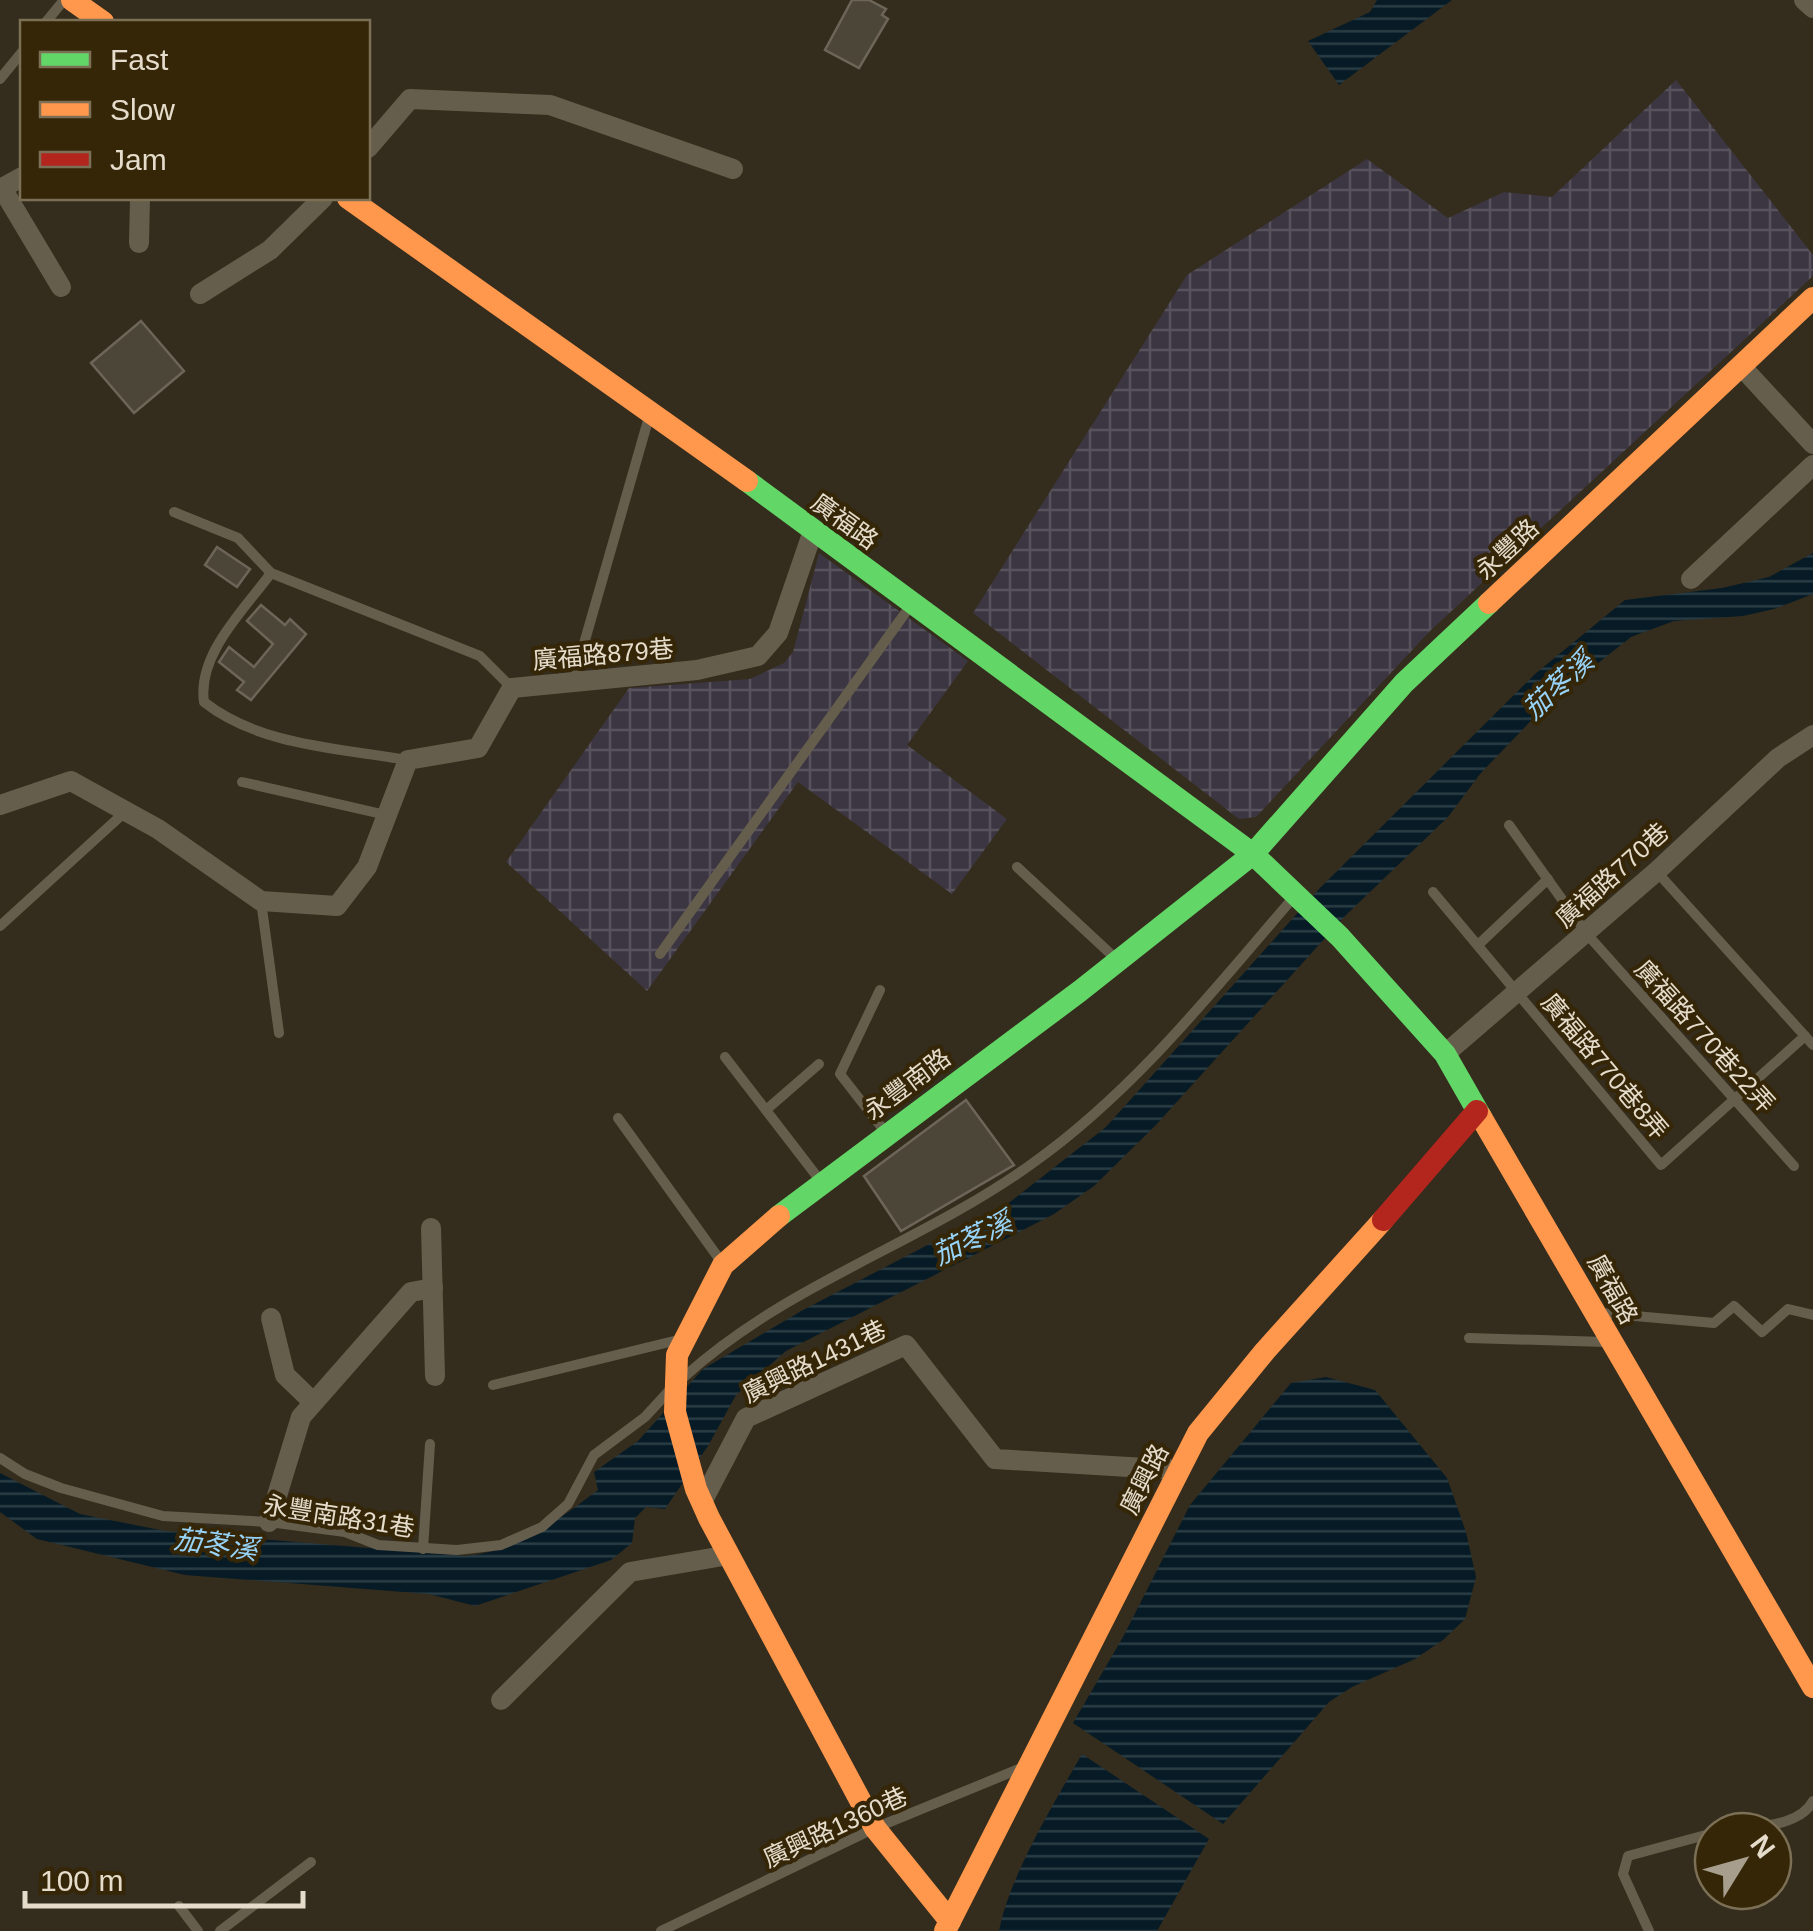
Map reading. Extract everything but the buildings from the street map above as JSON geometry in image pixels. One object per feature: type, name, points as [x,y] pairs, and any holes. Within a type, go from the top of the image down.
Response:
[{"type":"street","points":[[72,0],[100,20]]},
{"type":"street","points":[[1804,0],[1813,8]]},
{"type":"street","points":[[370,146],[410,99],[550,105],[733,169]]},
{"type":"street","points":[[2,188],[61,287]]},
{"type":"street","points":[[139,243],[140,200]]},
{"type":"street","points":[[200,294],[270,250],[320,200]]},
{"type":"street","name":"廣福路","points":[[351,200],[651,411],[1252,854],[1340,938],[1446,1054],[1813,1686]]},
{"type":"street","name":"永豐路","points":[[1252,854],[1404,682],[1813,298]]},
{"type":"street","points":[[1741,366],[1813,444]]},
{"type":"street","points":[[1691,578],[1813,465]]},
{"type":"street","name":"廣福路879巷","points":[[408,760],[478,748],[512,688],[697,670],[758,656],[778,633],[813,531]]},
{"type":"street","name":"廣福路770巷","points":[[1446,1054],[1656,871],[1778,758],[1813,735]]},
{"type":"street","points":[[0,805],[71,781],[158,829],[261,902],[337,906],[368,867],[408,760]]},
{"type":"street","name":"永豐南路","points":[[702,1502],[675,1412],[674,1386],[677,1355],[724,1265],[764,1226],[1118,962],[1252,854]]},
{"type":"street","name":"廣興路","points":[[948,1926],[1198,1433],[1239,1379],[1478,1111]]},
{"type":"street","points":[[431,1228],[435,1376]]},
{"type":"street","points":[[269,1522],[301,1417],[411,1292],[432,1288]]},
{"type":"street","points":[[272,1318],[285,1375],[313,1402]]},
{"type":"street","name":"廣興路1431巷","points":[[702,1502],[746,1418],[906,1345],[995,1459],[1180,1470]]},
{"type":"street","points":[[702,1502],[874,1828],[948,1926]]},
{"type":"street","points":[[501,1700],[630,1572],[729,1555]]},
{"type":"lane","points":[[48,20],[64,0]]},
{"type":"lane","points":[[0,80],[20,55]]},
{"type":"lane","points":[[573,682],[651,411]]},
{"type":"lane","points":[[174,512],[238,538],[272,573],[480,656],[512,688]]},
{"type":"lane","points":[[272,573],[209,663],[204,702],[254,733],[408,760]]},
{"type":"lane","points":[[660,954],[912,604]]},
{"type":"lane","points":[[242,782],[387,816]]},
{"type":"lane","points":[[0,926],[126,811]]},
{"type":"lane","name":"廣福路770巷22弄","points":[[1509,825],[1586,933],[1794,1166]]},
{"type":"lane","points":[[1016,868],[1118,962]]},
{"type":"lane","points":[[1656,871],[1809,1040],[1733,1098]]},
{"type":"lane","points":[[1478,945],[1548,880]]},
{"type":"lane","name":"廣福路770巷8弄","points":[[1433,892],[1661,1165],[1733,1098]]},
{"type":"lane","name":"永豐南路31巷","points":[[0,1458],[25,1474],[61,1488],[163,1516],[269,1522],[345,1532],[378,1545],[422,1550],[501,1546],[542,1527],[568,1504],[594,1455],[646,1417],[720,1344],[787,1300],[931,1225],[1033,1164],[1115,1097],[1298,898]]},
{"type":"lane","points":[[261,902],[279,1033]]},
{"type":"lane","points":[[880,990],[840,1074],[886,1134]]},
{"type":"lane","points":[[725,1057],[822,1183]]},
{"type":"lane","points":[[766,1110],[819,1064]]},
{"type":"lane","points":[[618,1118],[724,1265]]},
{"type":"lane","points":[[1594,1312],[1714,1322],[1734,1306],[1762,1332],[1788,1309],[1813,1315]]},
{"type":"lane","points":[[1469,1338],[1610,1342]]},
{"type":"lane","points":[[492,1385],[684,1339]]},
{"type":"lane","points":[[422,1550],[430,1444]]},
{"type":"lane","name":"廣興路1360巷","points":[[661,1931],[874,1828],[1029,1765]]},
{"type":"lane","points":[[1793,1819],[1810,1808],[1813,1801]]},
{"type":"lane","points":[[1649,1931],[1623,1874],[1628,1856],[1693,1838]]},
{"type":"lane","points":[[220,1931],[311,1862]]},
{"type":"lane","points":[[179,1906],[198,1931]]},
{"type":"shaded area","points":[[1676,80],[1813,255],[1813,276],[1430,631],[1256,817],[1239,819],[973,613],[1187,275],[1367,159],[1448,218],[1504,192],[1552,197]]},
{"type":"shaded area","points":[[819,553],[968,661],[907,745],[1007,819],[952,894],[798,782],[647,991],[506,862],[629,688],[750,679],[784,663],[793,652]]},
{"type":"water","points":[[1377,0],[1452,0],[1339,85],[1308,41],[1370,12]]},
{"type":"water","name":"茄苳溪","points":[[1813,553],[1813,594],[1743,616],[1674,621],[1631,637],[1548,703],[1480,774],[1448,817],[1345,916],[1155,1126],[1094,1186],[1054,1214],[786,1351],[736,1395],[708,1446],[665,1509],[646,1507],[635,1518],[632,1543],[611,1560],[475,1606],[429,1594],[185,1575],[37,1539],[0,1512],[0,1473],[80,1514],[165,1531],[465,1556],[503,1548],[536,1533],[598,1490],[594,1472],[638,1441],[703,1369],[803,1310],[1010,1202],[1106,1127],[1320,888],[1535,674],[1625,600],[1722,588],[1769,577]]},
{"type":"water","points":[[1326,1377],[1375,1390],[1447,1478],[1466,1532],[1476,1577],[1465,1619],[1415,1659],[1352,1687],[1329,1702],[1223,1824],[1073,1723],[1123,1637],[1190,1505],[1291,1383]]},
{"type":"water","points":[[1082,1754],[1209,1839],[1157,1931],[999,1931],[1022,1864]]},
{"type":"traffic: fast","points":[[747,481],[1253,854],[1340,937],[1445,1054],[1481,1117]]},
{"type":"traffic: fast","points":[[779,1216],[1080,991],[1253,854],[1404,683],[1489,603]]},
{"type":"traffic: slow","points":[[72,0],[100,20]]},
{"type":"traffic: slow","points":[[351,200],[747,481]]},
{"type":"traffic: slow","points":[[1489,603],[1813,298]]},
{"type":"traffic: slow","points":[[1481,1117],[1813,1687]]},
{"type":"traffic: slow","points":[[779,1216],[723,1265],[677,1355],[675,1412],[696,1489],[709,1518],[875,1828],[950,1921]]},
{"type":"traffic: slow","points":[[945,1931],[1198,1433],[1265,1351],[1383,1220]]},
{"type":"traffic: jam","points":[[1383,1220],[1477,1111]]}]
